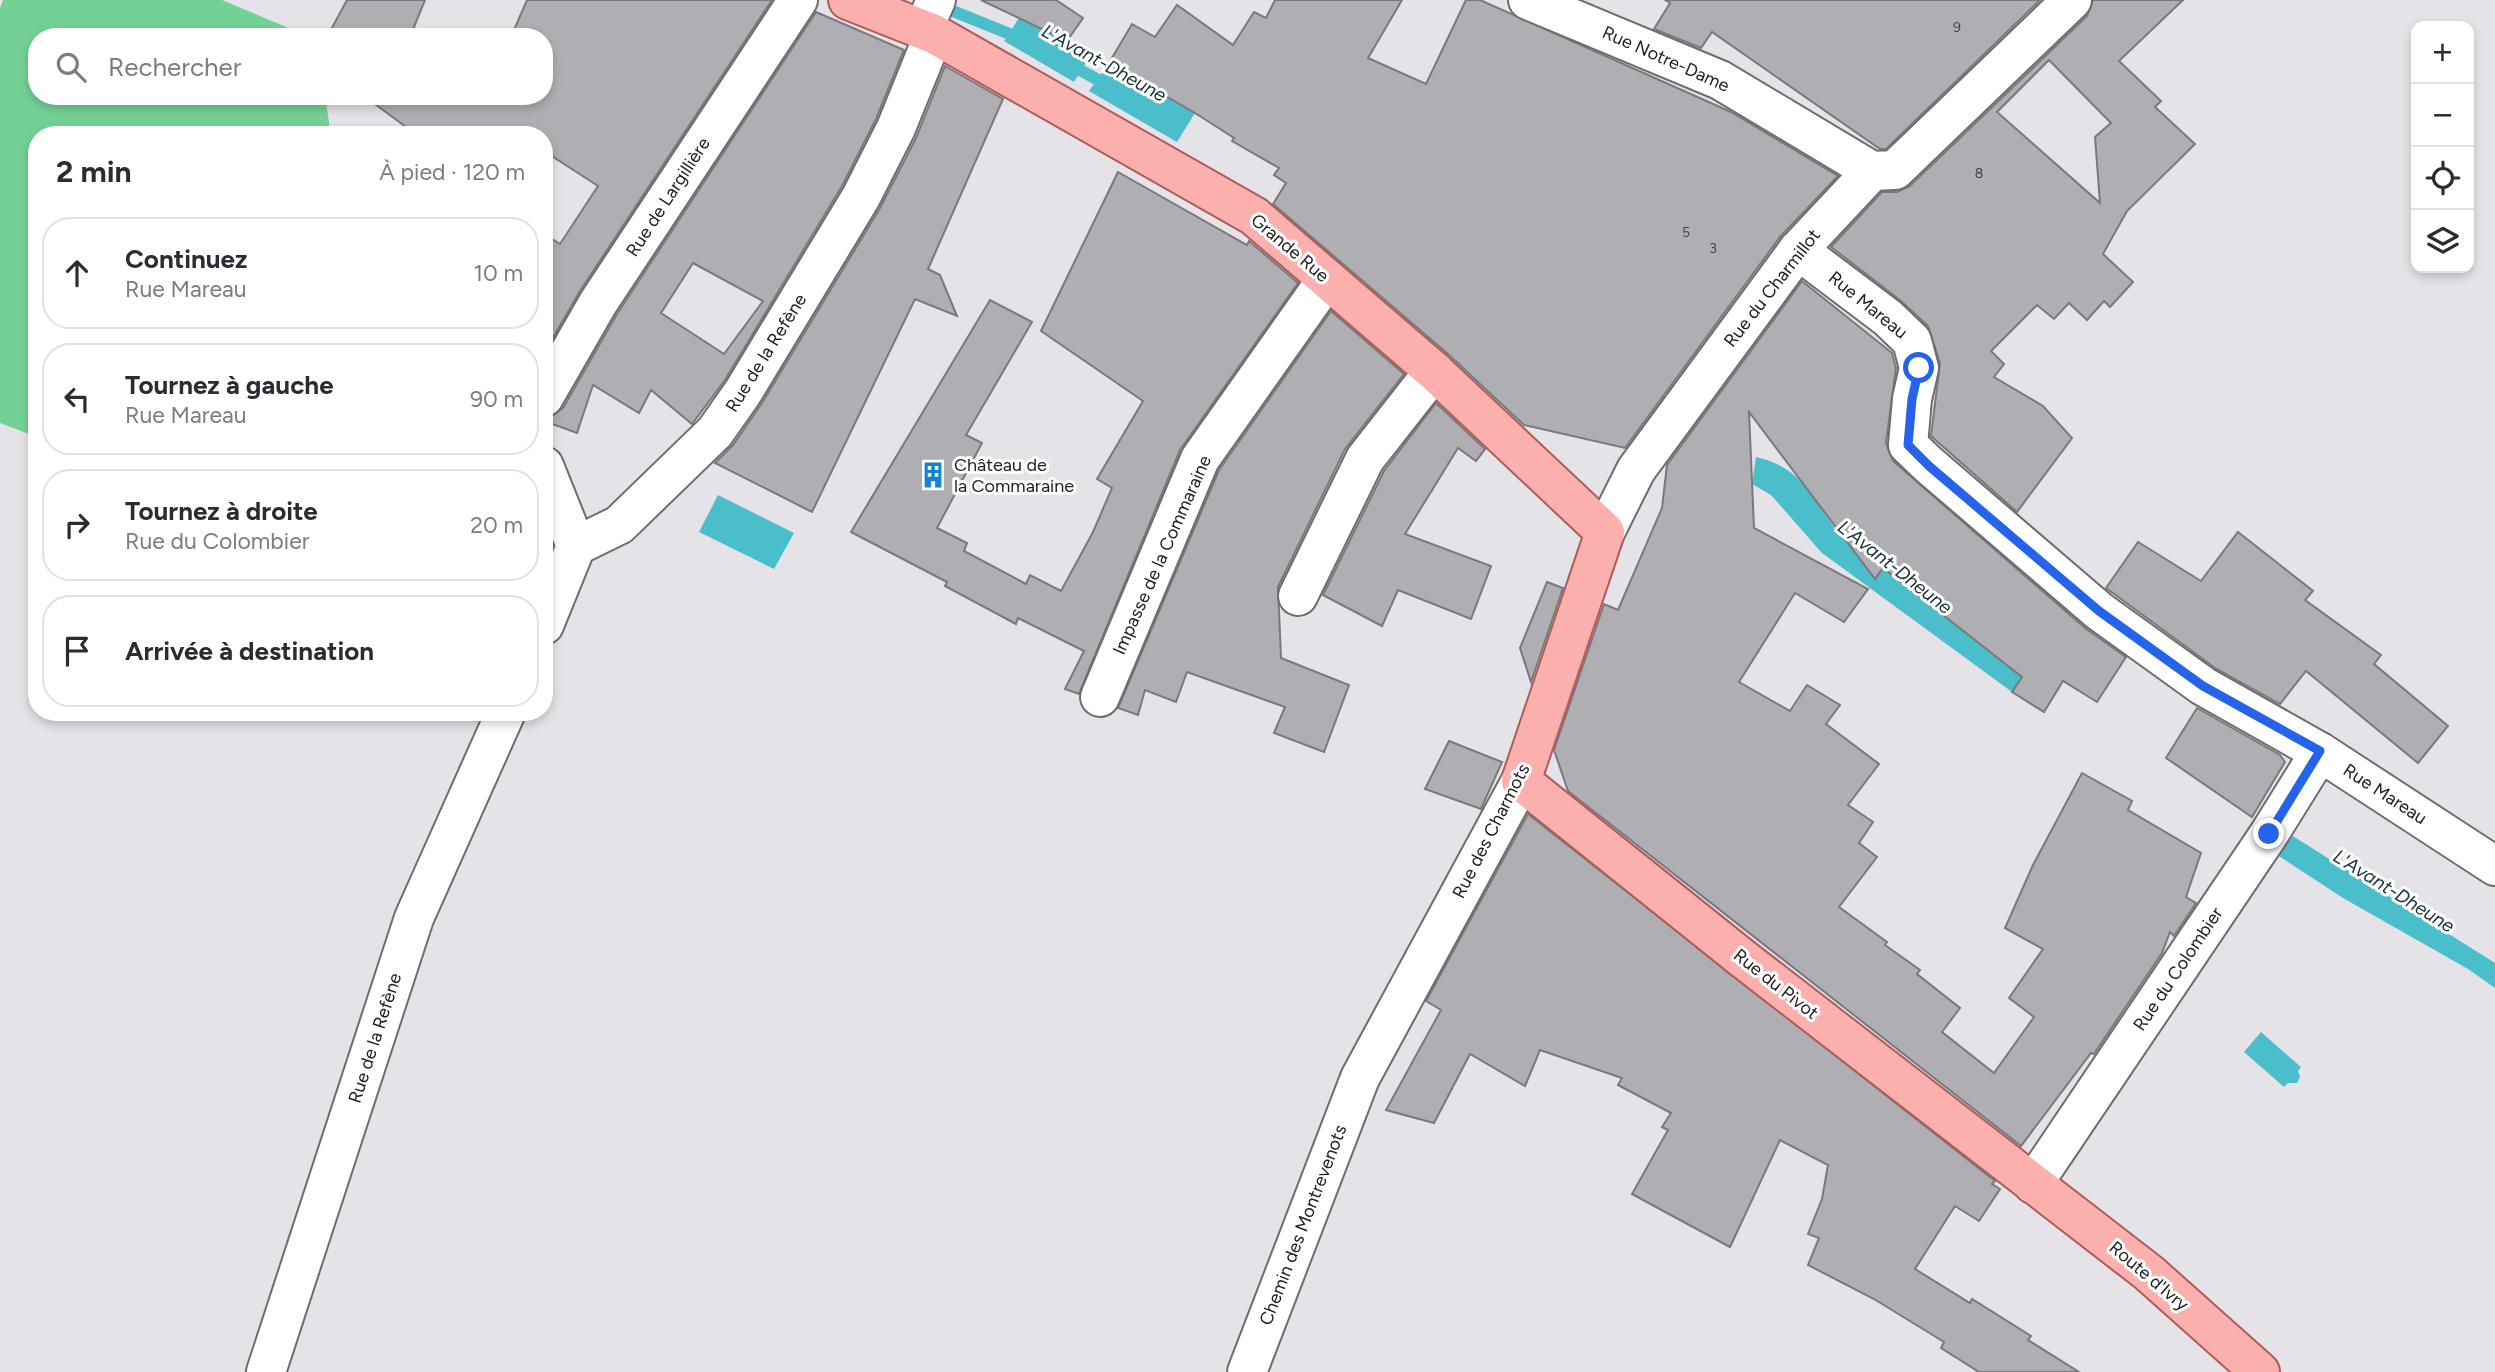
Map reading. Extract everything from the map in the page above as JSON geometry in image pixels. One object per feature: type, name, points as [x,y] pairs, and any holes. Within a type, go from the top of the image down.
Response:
[{"type":"main road","name":"Grande Rue","points":[[848,0],[930,21],[1254,216],[1434,371],[1605,532]]},
{"type":"main road","name":"Rue des Charmots","points":[[1521,781],[1605,532]]},
{"type":"main road","name":"Rue du Pivot","points":[[1521,781],[2033,1184]]},
{"type":"main road","name":"Route d'Ivry","points":[[2033,1184],[2149,1273],[2260,1372]]},
{"type":"street","name":"Rue de Largillière","points":[[553,381],[598,303],[798,0]]},
{"type":"street","name":"Rue Notre-Dame","points":[[1528,0],[1720,80],[1872,171]]},
{"type":"street","points":[[1872,171],[1895,170],[2072,0]]},
{"type":"street","name":"Rue de la Refène","points":[[576,546],[620,525],[715,432],[743,392],[861,197],[896,128],[930,21]]},
{"type":"street","name":"Rue du Charmillot","points":[[1605,532],[1636,470],[1798,250],[1872,171]]},
{"type":"street","name":"Rue Mareau","points":[[1798,250],[1888,318],[1912,341],[1919,368],[1912,399],[1908,445],[1929,466],[2099,611],[2203,686],[2320,751],[2495,866]]},
{"type":"street","name":"Impasse de la Commaraine","points":[[1100,697],[1200,459],[1327,279]]},
{"type":"street","points":[[1298,596],[1365,459],[1434,371]]},
{"type":"street","points":[[553,488],[576,546],[553,603]]},
{"type":"street","name":"Rue de la Refène","points":[[266,1372],[414,918],[502,721]]},
{"type":"street","name":"Rue du Colombier","points":[[2033,1184],[2269,834],[2320,751]]},
{"type":"street","name":"Rue des Charmots","points":[[1360,1078],[1521,781]]},
{"type":"street","name":"Chemin des Montrevenots","points":[[1247,1372],[1360,1078]]},
{"type":"green space","points":[[3,0],[222,0],[289,28],[28,28],[28,105],[326,105],[330,126],[28,126],[28,434],[0,423],[0,8]]},
{"type":"water","points":[[1019,18],[1092,53],[1074,82],[1004,41]]},
{"type":"water","points":[[1109,63],[1195,113],[1177,142],[1089,91]]},
{"type":"water","points":[[1756,457],[1789,471],[1801,482],[1839,534],[1856,552],[1899,580],[1976,640],[2025,673],[2012,692],[1822,553],[1771,495],[1752,484]]},
{"type":"water","points":[[718,495],[794,533],[774,569],[699,532]]},
{"type":"water","points":[[2288,833],[2495,963],[2495,988],[2468,969],[2343,898],[2268,849]]},
{"type":"water","points":[[2261,1032],[2301,1067],[2297,1083],[2288,1083],[2284,1087],[2244,1052]]},
{"type":"building","points":[[347,0],[425,0],[414,28],[332,28]]},
{"type":"building","points":[[527,0],[772,0],[580,291],[553,338],[553,240],[560,244],[598,186],[553,157],[553,126],[405,126],[376,105],[553,105],[553,28],[515,28]]},
{"type":"building","points":[[981,0],[1056,0],[1083,18],[1067,41]]},
{"type":"building","points":[[1275,0],[1402,0],[1368,58],[1426,84],[1466,0],[1480,0],[1731,112],[1838,176],[1780,237],[1625,448],[1524,425],[1448,354],[1273,204],[1286,183],[1274,175],[1279,168],[1232,141],[1234,138],[1195,113],[1109,63],[1132,24],[1155,37],[1177,5],[1233,45],[1254,12],[1266,18]]},
{"type":"building","points":[[1665,0],[2040,0],[1886,149],[1880,149],[1712,32],[1701,48],[1654,29],[1670,3]]},
{"type":"building","points":[[2093,0],[2183,0],[2119,61],[2161,101],[2155,107],[2195,144],[2127,211],[2103,254],[2133,282],[2110,307],[2104,301],[2087,320],[2069,303],[2054,319],[2037,305],[1991,351],[2004,364],[1994,377],[2043,406],[2072,438],[2017,512],[1931,436],[1940,363],[1928,326],[1901,301],[1831,247],[1882,192],[1897,192],[1910,186],[2087,16]],"holes":[[[2049,60],[2111,123],[2095,137],[2100,203],[1997,112]]]},
{"type":"building","points":[[816,12],[904,50],[876,119],[842,186],[725,380],[692,424],[651,390],[639,413],[593,385],[577,433],[553,424],[553,415],[563,408],[617,314]],"holes":[[[693,263],[763,301],[724,354],[661,313]]]},
{"type":"building","points":[[945,66],[1003,99],[928,269],[940,275],[957,316],[915,299],[812,512],[715,463],[733,445],[762,403],[880,208],[916,138]]},
{"type":"building","points":[[1118,172],[1247,245],[1249,241],[1298,283],[1180,450],[1079,694],[1065,689],[1084,651],[1018,618],[1016,624],[945,586],[947,582],[851,532],[990,300],[1032,322],[966,435],[982,443],[937,528],[967,543],[964,551],[1026,584],[1030,575],[1061,591],[1093,532],[1112,488],[1097,479],[1143,401],[1041,331]]},
{"type":"building","points":[[1802,281],[1892,353],[1896,368],[1886,443],[1893,461],[2085,628],[2126,657],[2097,702],[2063,681],[2044,712],[2012,692],[2022,677],[1883,568],[1875,579],[1749,412],[1754,528],[1868,589],[1844,622],[1795,593],[1739,682],[1790,711],[1807,685],[1840,705],[1826,724],[1879,764],[1848,805],[1873,822],[1859,843],[1877,857],[1839,907],[1887,942],[1885,945],[1920,970],[1917,974],[1960,1008],[1942,1032],[1994,1073],[2034,1017],[2009,998],[2043,949],[2005,928],[2033,865],[2082,773],[2132,801],[2128,810],[2201,853],[2186,897],[2196,903],[2174,936],[2170,932],[2162,953],[2094,1054],[2091,1053],[2021,1146],[1568,791],[1554,750],[1604,604],[1618,610],[1662,508],[1667,465]]},
{"type":"building","points":[[1331,311],[1404,374],[1345,449],[1278,587],[1281,658],[1349,685],[1324,752],[1274,733],[1285,707],[1187,672],[1176,702],[1145,690],[1138,715],[1118,708],[1219,470]]},
{"type":"building","points":[[1436,403],[1485,449],[1476,461],[1458,448],[1405,534],[1491,566],[1471,619],[1398,590],[1382,626],[1323,595],[1384,471]]},
{"type":"building","points":[[2238,532],[2313,591],[2305,600],[2381,655],[2374,664],[2448,726],[2418,763],[2306,671],[2280,704],[2215,668],[2106,588],[2138,542],[2201,581]]},
{"type":"building","points":[[1547,582],[1563,588],[1531,682],[1520,648]]},
{"type":"building","points":[[2197,708],[2280,755],[2285,762],[2252,817],[2166,758]]},
{"type":"building","points":[[1449,741],[1502,762],[1481,809],[1425,789]]},
{"type":"building","points":[[1528,814],[1995,1181],[1992,1184],[2000,1189],[1979,1221],[1955,1206],[1915,1269],[1970,1303],[1972,1299],[2031,1336],[2028,1340],[2079,1372],[1979,1372],[1941,1348],[1944,1342],[1874,1299],[1808,1265],[1819,1238],[1808,1234],[1822,1199],[1828,1165],[1780,1140],[1730,1247],[1632,1194],[1668,1130],[1662,1127],[1671,1113],[1618,1085],[1622,1078],[1540,1050],[1525,1086],[1470,1054],[1434,1123],[1386,1110],[1441,1010],[1426,1001]]},
{"type":"waterway","name":"L'Avant-Dheune","points":[[938,5],[1022,39]]},
{"type":"waterway","name":"L'Avant-Dheune","points":[[1069,64],[1111,87]]},
{"type":"place","name":"Château de la Commaraine","points":[[933,475]]},
{"type":"route","points":[[1919,368],[1912,399],[1908,445],[1929,466],[2099,611],[2203,686],[2320,751],[2269,834]]}]
